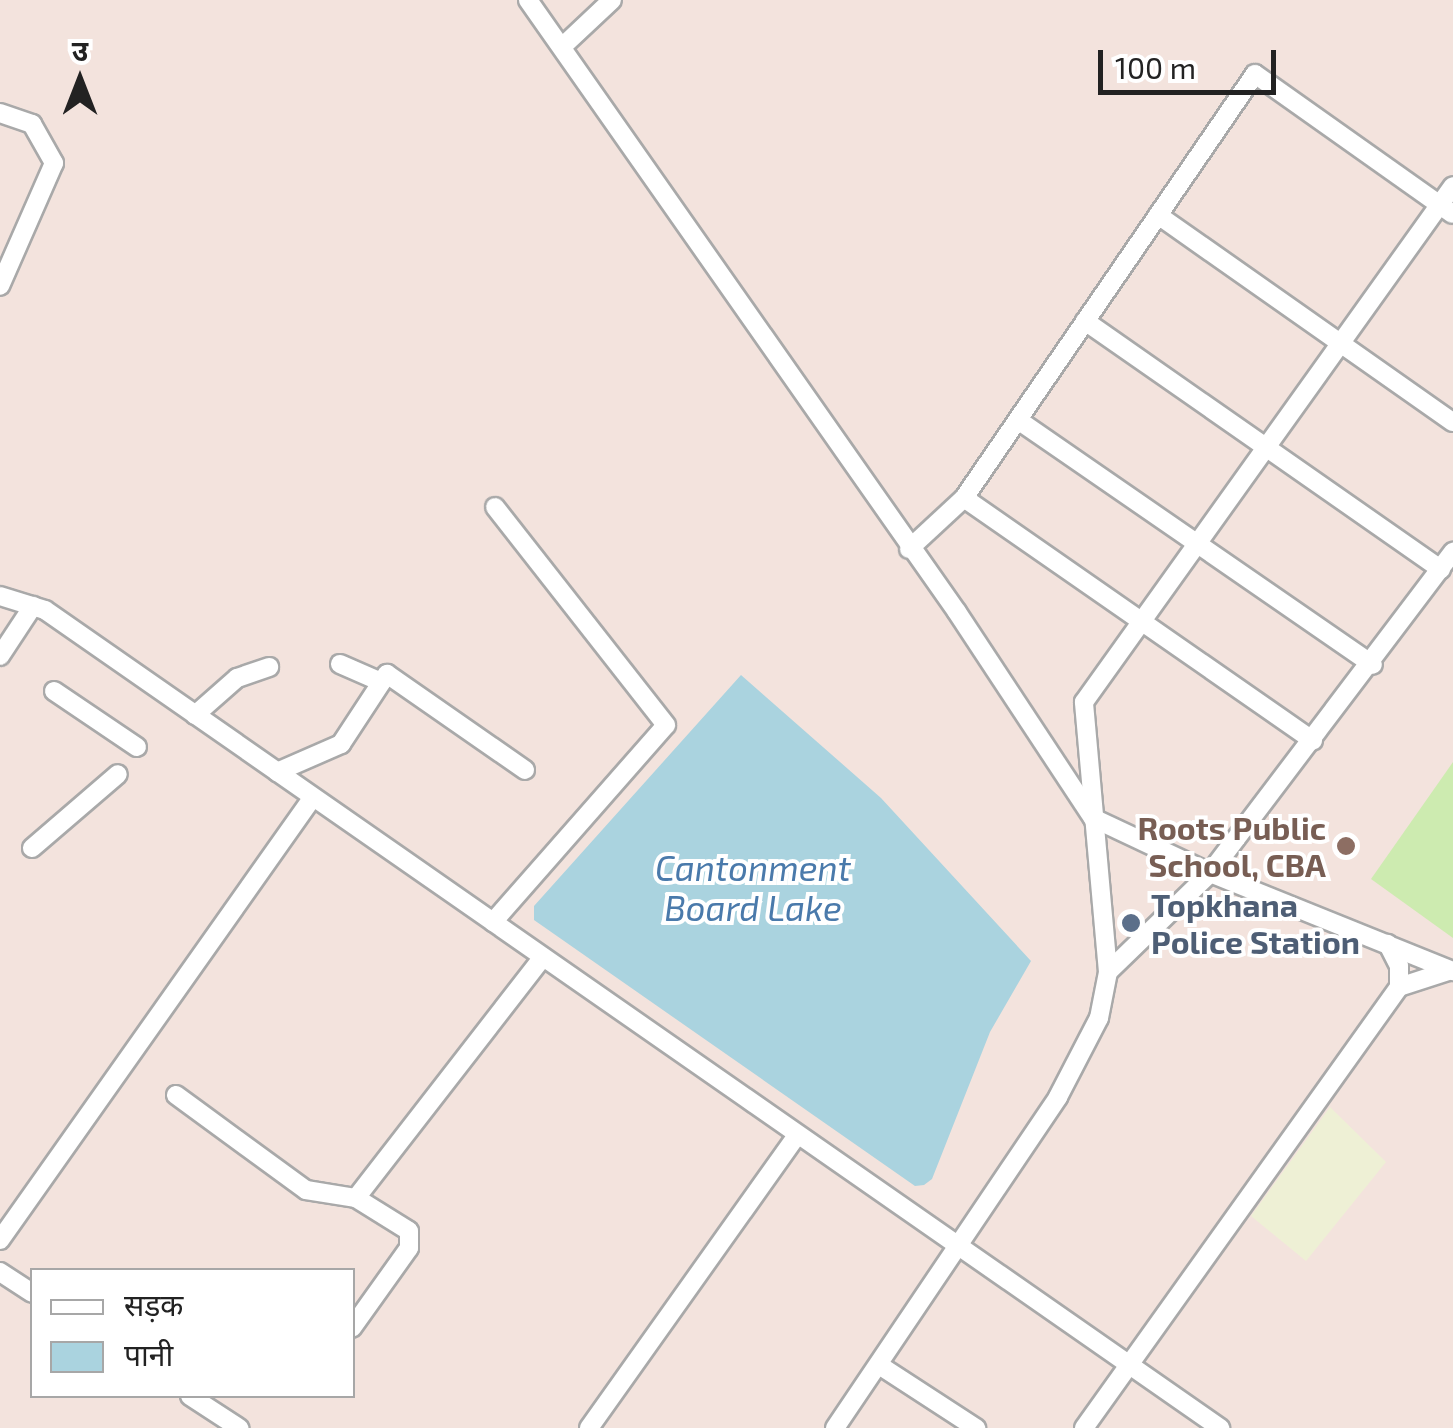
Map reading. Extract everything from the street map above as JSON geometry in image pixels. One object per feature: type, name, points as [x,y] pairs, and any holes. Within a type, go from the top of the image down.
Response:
[{"type":"street","points":[[528,0],[1094,818],[1210,873],[1453,971],[1398,987]]},
{"type":"street","points":[[562,46],[612,0]]},
{"type":"street","points":[[909,549],[964,498],[1255,74],[1446,209]]},
{"type":"street","points":[[0,113],[32,124],[54,163],[0,286]]},
{"type":"street","points":[[835,1428],[962,1246],[1058,1096],[1099,1018],[1108,972],[1084,702],[1135,623],[1339,344],[1446,209],[1453,186]]},
{"type":"street","points":[[1158,216],[1453,422]]},
{"type":"street","points":[[1085,322],[1441,569]]},
{"type":"street","points":[[1018,420],[1373,665]]},
{"type":"street","points":[[964,498],[1135,623],[1313,742]]},
{"type":"street","points":[[493,922],[666,725],[494,507]]},
{"type":"street","points":[[1108,972],[1210,873],[1373,665],[1453,552]]},
{"type":"street","points":[[0,596],[34,606],[196,715],[1220,1428]]},
{"type":"street","points":[[0,656],[34,606]]},
{"type":"street","points":[[340,664],[381,682]]},
{"type":"street","points":[[196,715],[238,678],[269,667]]},
{"type":"street","points":[[277,772],[340,744],[387,674],[525,770]]},
{"type":"street","points":[[54,691],[136,746]]},
{"type":"street","points":[[32,848],[118,774]]},
{"type":"street","points":[[0,1240],[313,797]]},
{"type":"street","points":[[1084,1428],[1398,987],[1399,966],[1388,944]]},
{"type":"street","points":[[356,1198],[543,957]]},
{"type":"street","points":[[176,1096],[306,1190],[356,1198],[408,1231],[409,1248],[355,1324]]},
{"type":"street","points":[[589,1428],[797,1135]]},
{"type":"street","points":[[0,1272],[30,1292]]},
{"type":"street","points":[[879,1365],[976,1428]]},
{"type":"street","points":[[193,1398],[239,1428]]},
{"type":"street","points":[[214,1411],[225,1398]]},
{"type":"shaded area","points":[[0,0],[1453,0],[1453,1428],[0,1428]]},
{"type":"green space","points":[[1453,762],[1453,938],[1371,879]]},
{"type":"green space","points":[[1330,1107],[1386,1162],[1306,1261],[1251,1216]]},
{"type":"water","name":"Cantonment Board Lake","points":[[741,675],[881,798],[1031,961],[990,1032],[932,1179],[924,1185],[915,1186],[534,920],[534,906]]},
{"type":"place","name":"Roots Public School, CBA","points":[[1346,846]]},
{"type":"place","name":"Topkhana Police Station","points":[[1131,923]]}]
